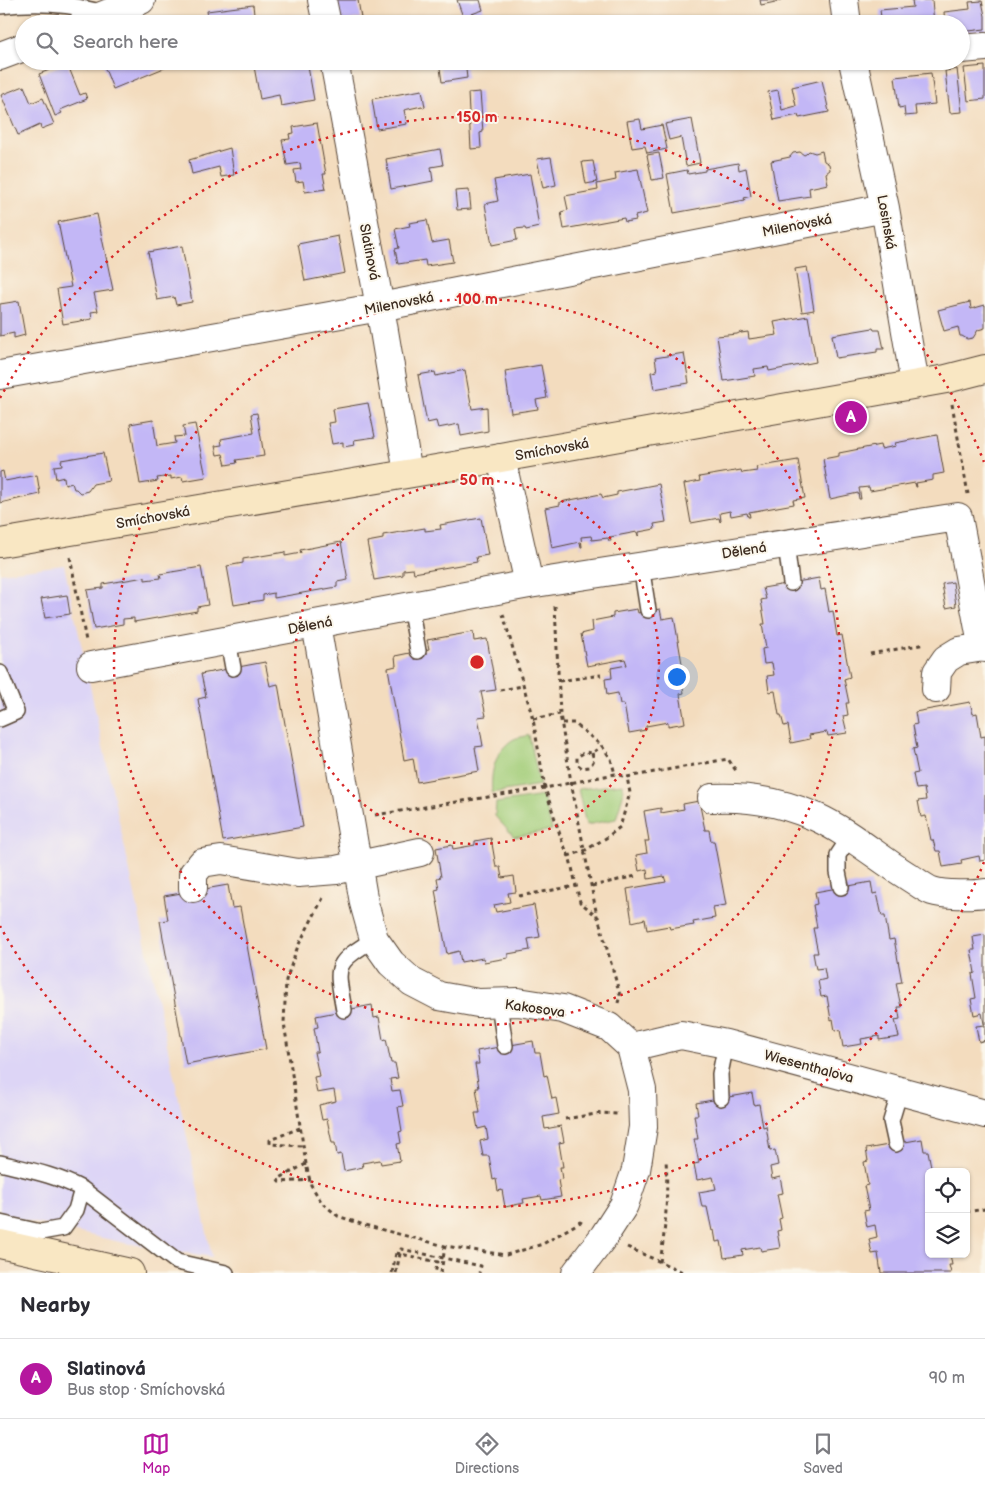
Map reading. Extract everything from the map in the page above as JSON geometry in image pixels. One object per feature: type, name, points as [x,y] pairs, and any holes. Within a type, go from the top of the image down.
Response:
[{"type":"street","points":[[104,15],[141,0]]},
{"type":"street","points":[[322,0],[325,15]]},
{"type":"street","points":[[844,0],[846,15]]},
{"type":"street","points":[[970,48],[985,47]]},
{"type":"street","points":[[0,56],[15,50]]},
{"type":"street","name":"Slatinová","points":[[336,70],[380,307],[408,473]]},
{"type":"street","name":"Losinská","points":[[855,70],[885,208],[915,384]]},
{"type":"street","name":"Milenovská","points":[[0,375],[380,307],[885,208]]},
{"type":"street","name":"Smíchovská","points":[[0,543],[500,458],[915,384],[983,375]]},
{"type":"street","points":[[500,458],[541,582]]},
{"type":"street","points":[[936,689],[936,672],[946,659],[959,651],[984,648],[958,517]]},
{"type":"street","name":"Dělená","points":[[91,666],[541,582],[958,517]]},
{"type":"street","name":"Kakosova","points":[[316,624],[350,820],[347,867],[364,903],[374,940],[391,963],[412,982],[439,996],[478,1003],[518,1002],[563,1010],[609,1027],[631,1047]]},
{"type":"street","points":[[712,798],[739,797],[780,804],[817,817],[850,837],[884,862],[932,891],[970,895],[985,893]]},
{"type":"street","points":[[193,888],[193,874],[202,863],[221,860],[298,873],[347,867],[420,852]]},
{"type":"street","name":"Wiesenthalova","points":[[631,1047],[681,1035],[726,1044],[985,1114]]},
{"type":"street","points":[[576,1273],[604,1236],[624,1205],[636,1170],[643,1127],[642,1090],[631,1047]]},
{"type":"street","points":[[0,1244],[130,1273]]},
{"type":"lane","points":[[0,6],[21,3],[54,3],[96,11],[94,15]]},
{"type":"lane","points":[[786,544],[791,583]]},
{"type":"lane","points":[[641,566],[648,610]]},
{"type":"lane","points":[[410,606],[418,651]]},
{"type":"lane","points":[[228,640],[232,668]]},
{"type":"lane","points":[[0,673],[16,712],[0,719]]},
{"type":"lane","points":[[841,887],[838,872],[838,855],[850,837]]},
{"type":"lane","points":[[344,1010],[338,976],[340,966],[350,954],[374,940]]},
{"type":"lane","points":[[499,1003],[505,1046]]},
{"type":"lane","points":[[721,1098],[720,1074],[726,1044]]},
{"type":"lane","points":[[896,1144],[891,1121],[900,1091]]},
{"type":"lane","points":[[0,1163],[57,1177],[82,1189],[177,1262],[226,1273]]},
{"type":"lane","points":[[0,1223],[41,1232],[63,1228],[76,1210],[82,1189]]},
{"type":"path","points":[[946,379],[952,402],[968,496],[958,517]]},
{"type":"path","points":[[70,557],[91,666]]},
{"type":"path","points":[[541,582],[559,681],[560,714],[570,782],[598,917],[620,995],[609,1027]]},
{"type":"path","points":[[497,590],[532,719],[545,788],[568,856],[580,902],[598,917]]},
{"type":"path","points":[[559,681],[601,675]]},
{"type":"path","points":[[500,690],[523,686]]},
{"type":"path","points":[[532,719],[560,714]]},
{"type":"path","points":[[562,723],[574,723],[602,746],[611,759],[615,774]]},
{"type":"path","points":[[592,753],[594,760],[590,767],[582,768],[577,764],[577,757],[585,752],[592,753],[602,746]]},
{"type":"path","points":[[350,820],[545,788],[615,774],[627,777],[728,759],[741,777],[739,797]]},
{"type":"path","points":[[568,856],[584,852],[620,827],[630,793],[627,777]]},
{"type":"path","points":[[347,867],[298,946],[286,980],[284,1023],[300,1128],[311,1185],[322,1203],[338,1216],[364,1225],[446,1246],[506,1254],[543,1244],[580,1222],[586,1226]]},
{"type":"path","points":[[592,886],[636,876]]},
{"type":"path","points":[[519,896],[576,886]]},
{"type":"path","points":[[564,1119],[602,1113],[620,1114]]},
{"type":"path","points":[[300,1128],[270,1140],[270,1144],[303,1146]]},
{"type":"path","points":[[306,1164],[278,1179],[279,1182],[311,1180]]},
{"type":"path","points":[[970,1211],[985,1209]]},
{"type":"path","points":[[624,1245],[686,1273]]},
{"type":"path","points":[[442,1273],[446,1246]]},
{"type":"path","points":[[396,1273],[401,1249],[481,1266],[479,1273]]},
{"type":"path","points":[[392,1273],[396,1253],[438,1262],[435,1273]]},
{"type":"shaded area","points":[[64,565],[212,1257],[125,1243],[0,1215],[0,573]]},
{"type":"green space","points":[[529,735],[540,785],[492,793],[493,770],[502,749],[514,739]]},
{"type":"green space","points":[[623,784],[623,795],[616,819],[586,825],[578,789]]},
{"type":"green space","points":[[543,796],[552,830],[514,837],[495,816],[496,803]]},
{"type":"building","points":[[336,0],[358,0],[360,15],[339,15]]},
{"type":"building","points":[[457,0],[480,0],[483,10],[469,15],[462,15]]},
{"type":"building","points":[[760,0],[780,0],[780,1],[761,5]]},
{"type":"building","points":[[912,0],[932,0],[933,15],[881,15],[880,10],[913,7]]},
{"type":"building","points":[[982,1],[985,29],[970,31],[970,15],[944,15],[944,12],[970,9],[969,2]]},
{"type":"building","points":[[253,5],[254,15],[208,15],[207,11]]},
{"type":"building","points":[[985,66],[985,99],[968,101],[964,70],[970,70],[970,67]]},
{"type":"building","points":[[49,70],[70,70],[80,95],[85,93],[87,99],[60,110],[62,113],[55,116],[39,74]]},
{"type":"building","points":[[106,70],[159,70],[113,89]]},
{"type":"building","points":[[255,70],[309,70],[314,100],[281,106],[279,95],[260,99]]},
{"type":"building","points":[[440,70],[466,70],[467,78],[442,82]]},
{"type":"building","points":[[957,70],[962,112],[950,113],[945,71]]},
{"type":"building","points":[[931,73],[935,104],[915,106],[916,115],[905,116],[904,107],[899,108],[895,77]]},
{"type":"building","points":[[822,80],[829,112],[799,118],[798,115],[774,120],[768,92],[778,90],[782,110],[796,106],[792,87]]},
{"type":"building","points":[[24,86],[31,103],[43,98],[54,124],[41,129],[40,125],[18,135],[1,95]]},
{"type":"building","points":[[422,90],[425,107],[404,110],[407,124],[377,129],[372,99]]},
{"type":"building","points":[[480,92],[483,132],[480,133],[481,148],[471,149],[468,93]]},
{"type":"building","points":[[640,119],[642,129],[662,125],[667,149],[647,153],[645,146],[632,148],[627,121]]},
{"type":"building","points":[[692,119],[700,163],[686,166],[681,137],[669,140],[665,124]]},
{"type":"building","points":[[317,123],[326,174],[323,174],[326,189],[305,192],[303,181],[296,182],[294,170],[301,169],[300,163],[287,165],[282,140],[290,139],[289,134],[294,133],[293,127]]},
{"type":"building","points":[[230,148],[234,175],[221,177],[219,167],[192,174],[189,160]]},
{"type":"building","points":[[440,149],[443,165],[431,167],[433,181],[391,189],[386,159]]},
{"type":"building","points":[[809,151],[815,153],[822,151],[824,161],[829,164],[830,170],[826,173],[828,184],[809,188],[810,196],[778,201],[771,161],[790,157],[793,153],[800,152],[804,155]]},
{"type":"building","points":[[659,153],[664,178],[652,180],[647,155]]},
{"type":"building","points":[[551,157],[556,185],[543,188],[537,159]]},
{"type":"building","points":[[593,161],[597,182],[586,184],[582,162]]},
{"type":"building","points":[[738,163],[739,170],[746,168],[751,196],[744,198],[745,200],[674,213],[667,174],[687,170],[688,174]]},
{"type":"building","points":[[638,169],[647,213],[635,216],[636,220],[625,222],[624,218],[564,229],[561,212],[568,210],[565,196],[598,190],[597,184],[616,180],[615,173]]},
{"type":"building","points":[[530,174],[539,227],[526,230],[525,228],[515,229],[517,240],[492,245],[485,204],[498,201],[494,180]]},
{"type":"building","points":[[469,190],[471,209],[457,210],[455,191]]},
{"type":"building","points":[[97,214],[113,290],[94,293],[98,311],[91,312],[92,319],[63,324],[57,289],[71,287],[58,222]]},
{"type":"building","points":[[427,220],[432,243],[449,240],[453,262],[426,266],[425,260],[398,264],[395,249],[399,248],[395,229],[410,226],[409,223]]},
{"type":"building","points":[[338,236],[345,273],[305,281],[298,244]]},
{"type":"building","points":[[182,246],[192,302],[176,305],[174,297],[157,300],[148,252]]},
{"type":"building","points":[[807,267],[814,310],[802,312],[795,269]]},
{"type":"building","points":[[19,301],[25,335],[14,338],[14,333],[0,336],[0,304]]},
{"type":"building","points":[[970,302],[971,309],[985,305],[985,328],[978,330],[973,338],[967,339],[960,336],[958,327],[944,331],[938,310]]},
{"type":"building","points":[[808,316],[816,362],[769,371],[768,367],[754,369],[755,376],[724,381],[717,336],[741,332],[748,332],[749,339],[777,335],[774,322]]},
{"type":"building","points":[[873,328],[874,330],[880,330],[884,349],[877,349],[877,352],[836,358],[832,335]]},
{"type":"building","points":[[684,353],[689,383],[654,389],[651,372],[657,371],[655,358]]},
{"type":"building","points":[[541,365],[547,398],[536,400],[538,409],[511,413],[505,371]]},
{"type":"building","points":[[465,370],[472,409],[487,407],[488,431],[461,436],[459,424],[438,428],[436,421],[427,423],[418,375],[435,372],[436,376]]},
{"type":"building","points":[[368,403],[375,437],[354,440],[355,445],[343,447],[343,442],[332,444],[328,423],[335,422],[333,409]]},
{"type":"building","points":[[257,413],[264,456],[236,460],[237,463],[226,465],[223,454],[217,455],[215,446],[222,445],[221,439],[254,433],[251,414]]},
{"type":"building","points":[[153,420],[157,446],[175,443],[174,437],[185,436],[183,426],[195,424],[206,477],[183,481],[182,477],[171,479],[171,476],[157,478],[158,481],[140,484],[130,424]]},
{"type":"building","points":[[937,435],[944,473],[933,475],[933,480],[916,483],[917,487],[915,483],[870,491],[869,487],[859,488],[861,499],[859,499],[858,493],[830,499],[823,459],[839,456],[839,453],[880,445],[881,449],[896,446],[895,443]]},
{"type":"building","points":[[103,453],[109,481],[93,484],[88,491],[80,493],[74,489],[72,483],[65,485],[64,477],[56,479],[54,466],[62,465],[61,460]]},
{"type":"building","points":[[798,460],[805,498],[793,500],[794,504],[749,512],[750,517],[748,517],[747,513],[731,516],[730,511],[720,513],[720,522],[719,518],[691,523],[684,484],[700,481],[699,477],[741,470],[742,473],[757,471],[756,467]]},
{"type":"building","points":[[3,471],[5,481],[37,475],[40,494],[0,503],[0,472]]},
{"type":"building","points":[[659,484],[666,522],[654,524],[655,529],[639,532],[638,536],[637,532],[610,537],[611,541],[608,538],[592,540],[591,536],[581,537],[582,547],[580,542],[552,548],[545,508],[560,505],[560,502],[601,494],[603,498],[617,495],[617,492]]},
{"type":"building","points":[[481,518],[488,555],[476,557],[477,562],[414,573],[413,569],[403,570],[403,575],[374,580],[367,542],[383,539],[383,535],[425,528],[425,531],[441,529],[440,525]]},
{"type":"building","points":[[341,542],[348,580],[337,582],[337,587],[274,598],[274,593],[263,595],[263,600],[234,605],[227,566],[243,563],[243,559],[285,552],[285,556],[301,553],[300,550]]},
{"type":"building","points":[[201,567],[208,605],[197,607],[197,611],[134,622],[134,618],[123,619],[123,624],[94,629],[87,590],[103,588],[103,584],[145,577],[145,580],[161,578],[160,574]]},
{"type":"building","points":[[819,578],[821,590],[825,589],[829,612],[833,611],[837,636],[842,635],[850,677],[844,679],[849,703],[846,703],[848,715],[843,716],[847,733],[828,736],[827,732],[809,735],[810,739],[791,743],[788,725],[784,726],[781,715],[779,715],[775,691],[769,692],[767,676],[774,675],[772,663],[764,664],[762,649],[766,648],[762,624],[765,624],[761,600],[766,599],[763,588]]},
{"type":"building","points":[[953,582],[956,606],[946,608],[942,584]]},
{"type":"building","points":[[67,595],[70,614],[45,618],[41,599]]},
{"type":"building","points":[[637,609],[638,613],[660,609],[662,619],[674,617],[685,681],[682,682],[684,693],[680,694],[685,723],[668,726],[668,722],[646,726],[646,730],[629,733],[624,704],[620,704],[618,693],[607,695],[605,679],[612,678],[611,668],[627,665],[625,659],[587,666],[581,634],[593,631],[592,621],[613,617],[613,613]]},
{"type":"building","points":[[473,632],[474,641],[487,639],[496,690],[481,692],[486,716],[478,717],[483,746],[475,747],[479,771],[417,782],[413,758],[404,760],[388,668],[396,666],[395,656],[429,649],[427,640]]},
{"type":"building","points":[[265,662],[270,686],[278,684],[303,827],[223,841],[198,699],[206,697],[201,674]]},
{"type":"building","points":[[970,702],[973,714],[977,713],[981,737],[985,736],[985,860],[980,861],[979,856],[961,860],[962,864],[943,867],[940,851],[936,851],[933,840],[931,840],[926,816],[921,817],[918,801],[926,800],[924,788],[916,789],[913,774],[918,773],[913,749],[917,748],[913,725],[917,724],[915,712]]},
{"type":"building","points":[[699,801],[705,830],[709,830],[711,841],[714,841],[726,905],[713,907],[715,918],[693,922],[694,925],[670,929],[669,926],[647,930],[645,919],[632,922],[627,889],[666,882],[664,876],[648,879],[647,869],[639,871],[636,855],[647,853],[645,841],[649,841],[644,811],[661,808],[661,813],[684,809],[683,804]]},
{"type":"building","points":[[491,838],[496,867],[500,867],[502,878],[514,876],[516,892],[508,893],[510,902],[494,905],[496,912],[534,905],[540,937],[528,939],[530,950],[508,954],[508,958],[484,962],[483,958],[461,962],[459,951],[447,954],[435,890],[439,889],[437,878],[441,877],[436,848],[452,845],[453,849],[475,845],[475,841]]},
{"type":"building","points":[[871,882],[873,894],[877,893],[882,916],[885,916],[889,940],[894,939],[902,982],[896,983],[901,1007],[898,1007],[900,1019],[895,1020],[899,1037],[879,1040],[879,1036],[861,1039],[862,1044],[843,1047],[840,1030],[835,1031],[827,996],[821,997],[818,981],[826,979],[824,968],[816,969],[813,953],[818,953],[813,928],[817,928],[813,905],[817,904],[815,892]]},
{"type":"building","points":[[228,885],[232,908],[240,907],[266,1049],[186,1064],[160,921],[168,920],[164,896]]},
{"type":"building","points":[[985,935],[984,1024],[982,1013],[974,1015],[971,999],[976,998],[972,974],[975,973],[971,950],[975,950],[973,937]]},
{"type":"building","points":[[372,1005],[374,1018],[379,1017],[383,1040],[386,1039],[391,1063],[395,1063],[398,1078],[390,1079],[392,1091],[400,1090],[403,1106],[398,1107],[402,1131],[399,1132],[401,1143],[397,1144],[400,1161],[381,1164],[380,1160],[362,1163],[363,1167],[344,1171],[341,1154],[337,1155],[335,1143],[332,1143],[327,1119],[322,1120],[319,1105],[336,1101],[334,1090],[317,1093],[314,1077],[319,1076],[314,1052],[318,1052],[314,1028],[318,1027],[316,1016]]},
{"type":"building","points":[[985,1025],[985,1040],[979,1042],[976,1026]]},
{"type":"building","points":[[533,1041],[535,1053],[540,1053],[544,1076],[547,1075],[552,1099],[556,1098],[559,1114],[543,1117],[545,1129],[561,1126],[564,1142],[559,1143],[563,1167],[560,1167],[562,1179],[558,1180],[561,1197],[542,1200],[541,1196],[523,1199],[524,1203],[505,1207],[502,1190],[498,1191],[496,1179],[493,1180],[489,1156],[483,1156],[480,1141],[488,1139],[486,1127],[478,1129],[475,1113],[480,1113],[476,1088],[479,1088],[475,1064],[479,1064],[477,1051]]},
{"type":"building","points":[[752,1093],[754,1105],[759,1104],[763,1127],[766,1126],[770,1151],[775,1150],[778,1165],[770,1167],[772,1179],[780,1177],[783,1193],[777,1194],[782,1218],[779,1219],[781,1230],[777,1231],[780,1248],[761,1251],[760,1247],[742,1250],[743,1255],[724,1258],[721,1241],[716,1242],[707,1207],[702,1207],[699,1192],[716,1189],[713,1177],[697,1180],[694,1164],[699,1163],[694,1139],[698,1139],[694,1115],[698,1115],[696,1103]]},
{"type":"building","points":[[922,1139],[924,1151],[928,1151],[931,1168],[925,1168],[925,1258],[951,1258],[952,1265],[949,1265],[951,1273],[881,1273],[878,1253],[872,1254],[869,1239],[877,1237],[875,1225],[867,1227],[864,1211],[869,1210],[864,1186],[868,1185],[864,1162],[868,1161],[866,1149]]},
{"type":"place","name":"Slatinová","points":[[851,417]]}]
